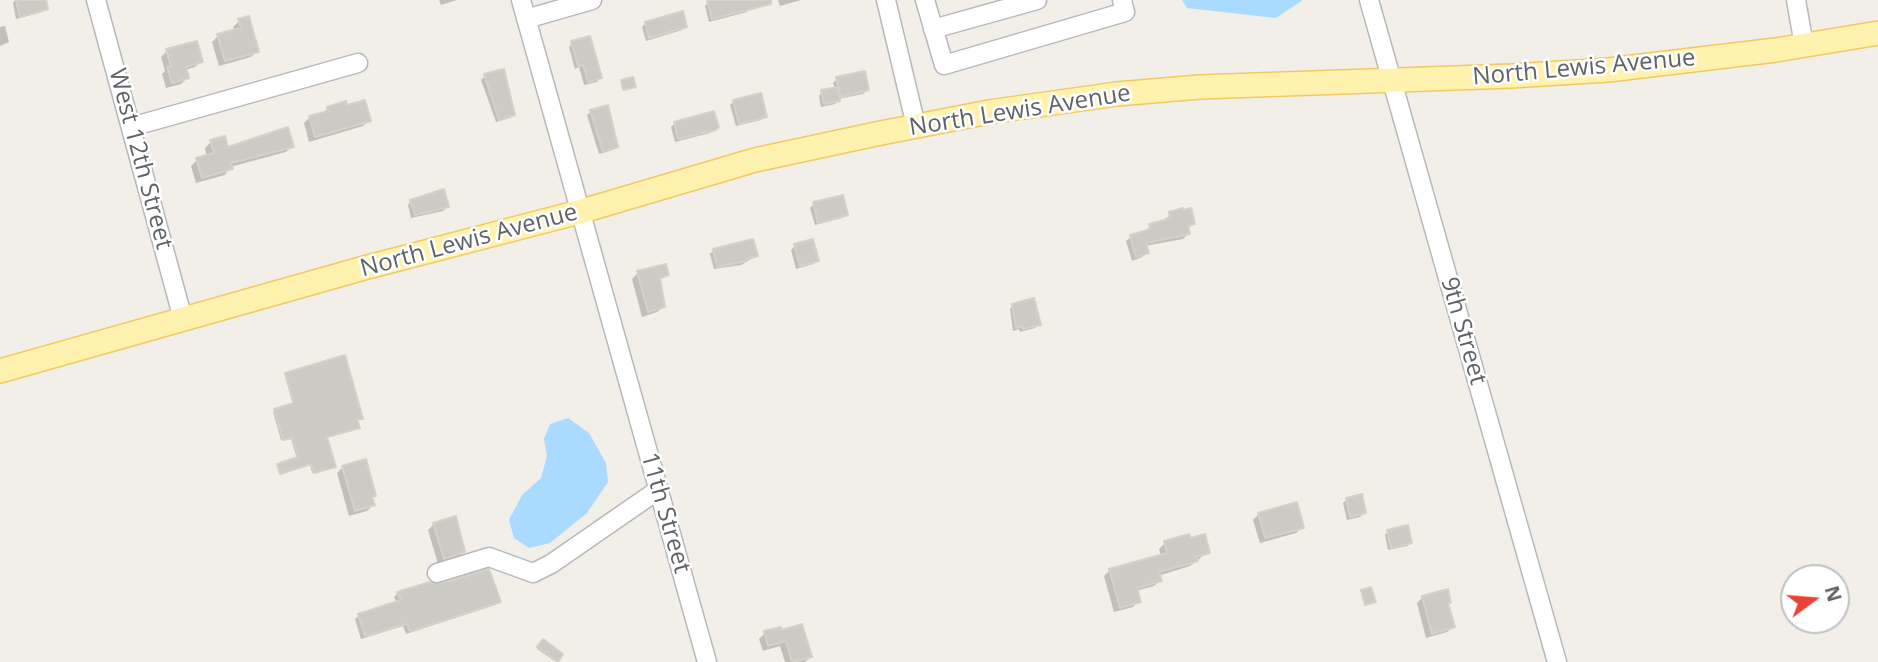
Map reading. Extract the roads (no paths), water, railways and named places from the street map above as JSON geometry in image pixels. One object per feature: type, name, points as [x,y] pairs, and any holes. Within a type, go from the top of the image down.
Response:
[{"type":"main road","name":"North Lewis Avenue","points":[[0,371],[365,268],[579,212],[755,160],[916,126],[1117,94],[1200,87],[1608,70],[1878,33]]},
{"type":"street","name":"West 12th Street","points":[[96,0],[183,319]]},
{"type":"street","name":"11th Street","points":[[521,0],[707,662]]},
{"type":"street","points":[[526,19],[592,0]]},
{"type":"street","points":[[886,0],[916,126]]},
{"type":"street","points":[[925,0],[944,65],[1125,12],[1122,0]]},
{"type":"street","points":[[933,29],[1037,0]]},
{"type":"street","name":"9th Street","points":[[1369,0],[1558,662]]},
{"type":"street","points":[[1796,0],[1804,45]]},
{"type":"street","points":[[131,127],[358,63]]},
{"type":"street","points":[[437,573],[489,557],[533,573],[551,564],[658,490]]},
{"type":"water","points":[[1182,0],[1303,0],[1276,18],[1187,8]]},
{"type":"water","points":[[568,418],[589,433],[606,463],[608,482],[587,513],[550,543],[529,548],[514,538],[509,520],[522,495],[541,478],[547,456],[544,439],[550,424]]}]
